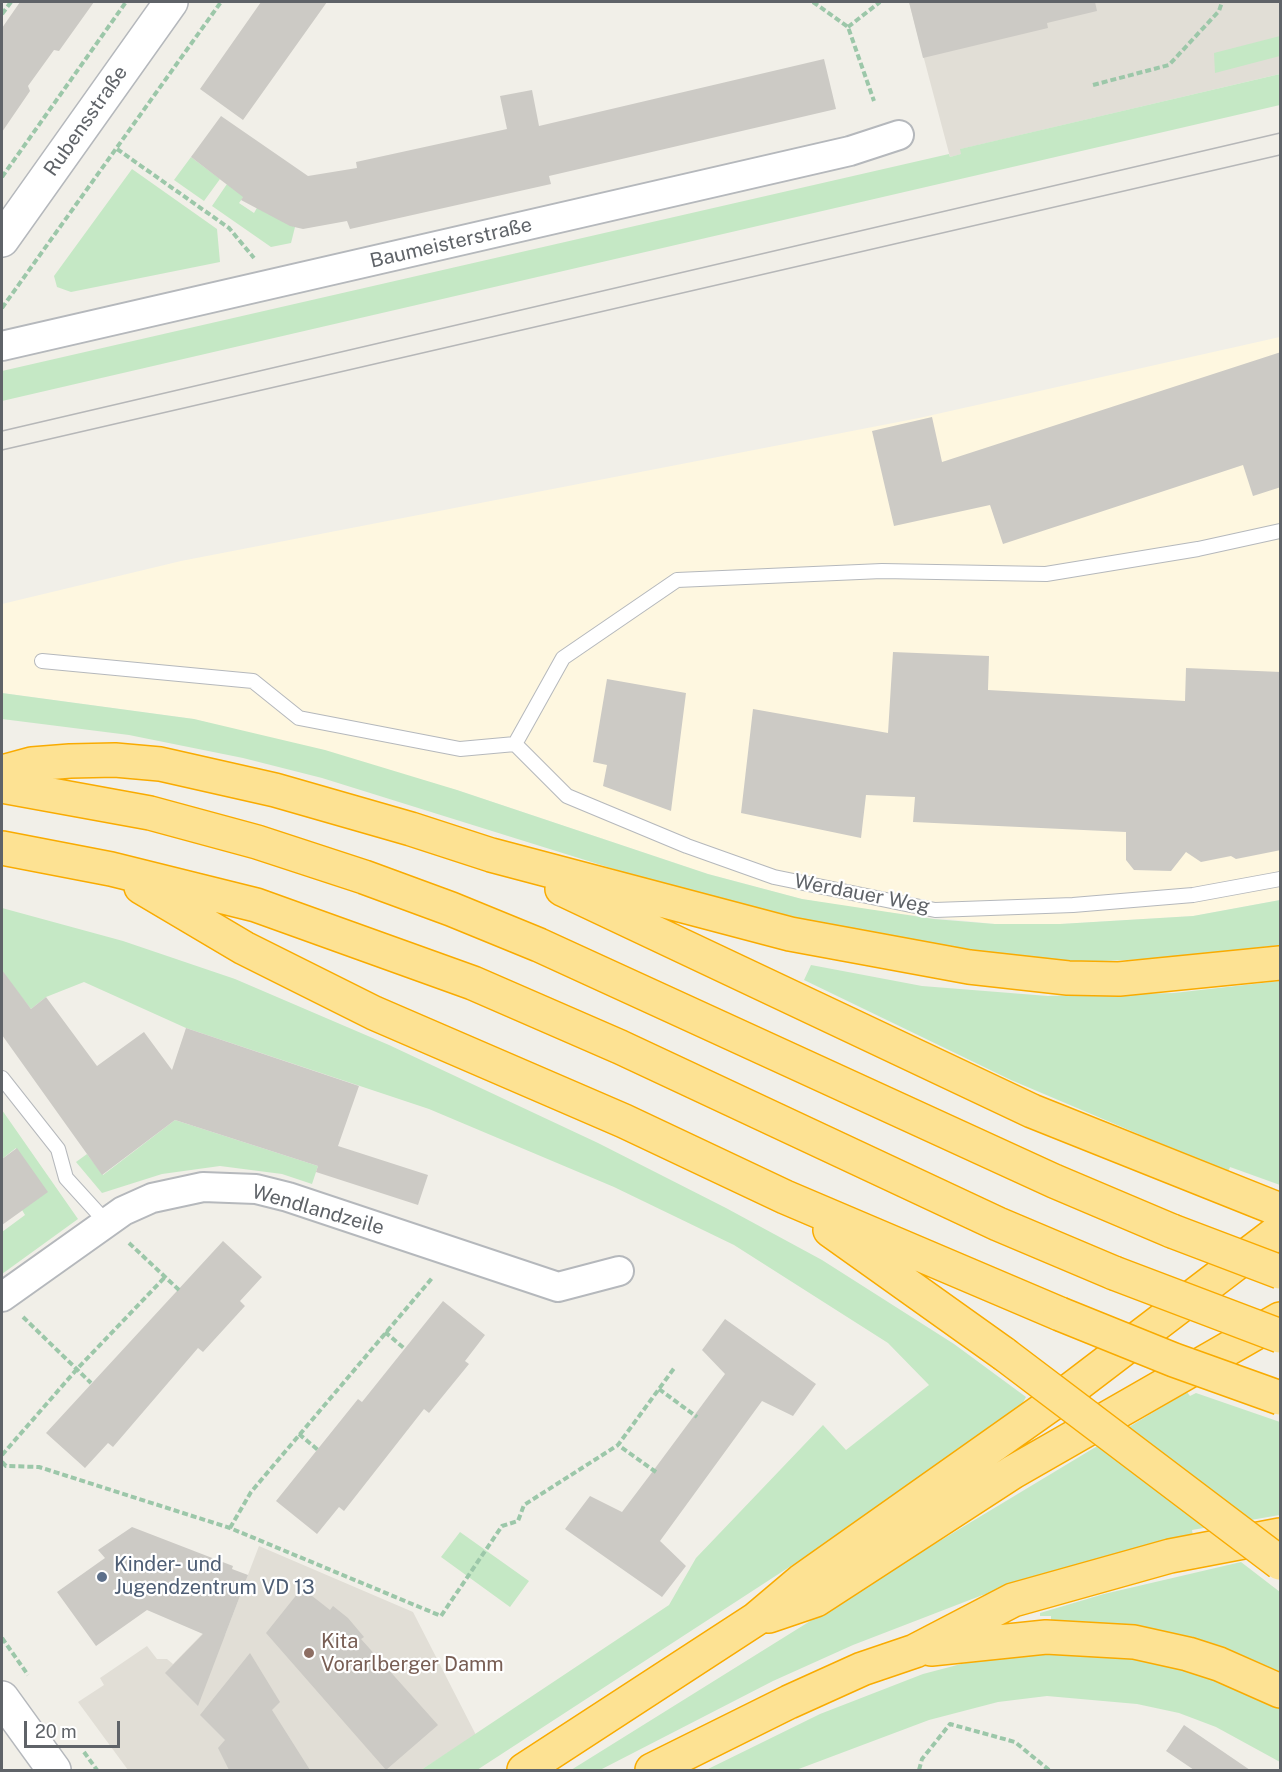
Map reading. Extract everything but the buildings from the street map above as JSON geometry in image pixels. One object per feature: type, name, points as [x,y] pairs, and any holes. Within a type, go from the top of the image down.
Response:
[{"type":"highway","points":[[2,772],[32,764],[70,761],[115,760],[160,764],[341,808],[491,855],[811,939],[969,967],[1068,978],[1119,979],[1281,963]]},
{"type":"highway","points":[[2,786],[150,813],[364,877],[441,905],[540,945],[955,1137],[1172,1231],[1281,1272]]},
{"type":"highway","points":[[2,848],[111,869],[256,905],[473,983],[631,1052],[998,1224],[1114,1273],[1281,1336]]},
{"type":"highway","points":[[491,855],[1032,1111],[1227,1191],[1281,1210]]},
{"type":"highway","points":[[111,869],[244,948],[374,1013],[624,1121],[785,1197],[1060,1314],[1174,1360],[1281,1398]]},
{"type":"highway","points":[[785,1197],[1004,1353],[1281,1563]]},
{"type":"highway","points":[[524,1770],[756,1619],[801,1581],[1053,1403],[1281,1230]]},
{"type":"highway","points":[[756,1619],[791,1610],[816,1600],[1013,1472],[1281,1319]]},
{"type":"highway","points":[[652,1770],[789,1702],[862,1670],[915,1651],[1013,1600],[1063,1584],[1170,1556],[1281,1535]]},
{"type":"highway","points":[[915,1651],[1046,1637],[1103,1639],[1188,1654],[1281,1690]]},
{"type":"street","name":"Rubensstraße","points":[[2,240],[171,2]]},
{"type":"street","name":"Baumeisterstraße","points":[[2,346],[850,151],[898,135]]},
{"type":"street","name":"Wendlandzeile","points":[[2,1297],[106,1222],[152,1198],[203,1187],[256,1189],[288,1197],[558,1287],[619,1270]]},
{"type":"street","points":[[2,1698],[54,1770]]},
{"type":"lane","points":[[42,661],[253,681],[299,718],[460,749],[515,744],[563,658],[677,580],[882,571],[1046,574],[1198,549],[1281,531]]},
{"type":"lane","name":"Werdauer Weg","points":[[515,744],[567,796],[687,846],[774,877],[935,910],[1073,905],[1193,895],[1281,879]]},
{"type":"lane","points":[[2,1078],[58,1149],[66,1178],[106,1222]]},
{"type":"path","points":[[2,14],[11,2]]},
{"type":"path","points":[[2,177],[126,2]]},
{"type":"path","points":[[2,308],[221,2]]},
{"type":"path","points":[[813,2],[848,27],[874,101]]},
{"type":"path","points":[[848,27],[880,2]]},
{"type":"path","points":[[1093,85],[1169,65],[1219,11],[1222,2]]},
{"type":"path","points":[[117,149],[230,228],[257,261]]},
{"type":"path","points":[[106,1222],[179,1290]]},
{"type":"path","points":[[230,1528],[251,1492],[454,1252]]},
{"type":"path","points":[[2,1455],[76,1369],[165,1277]]},
{"type":"path","points":[[2,1297],[92,1383]]},
{"type":"path","points":[[385,1332],[405,1349]]},
{"type":"path","points":[[3,1466],[39,1467],[230,1528],[441,1616],[502,1526],[518,1521],[524,1505],[618,1445],[675,1367]]},
{"type":"path","points":[[659,1389],[698,1417]]},
{"type":"path","points":[[299,1434],[318,1450]]},
{"type":"path","points":[[618,1445],[656,1472]]},
{"type":"path","points":[[919,1770],[922,1759],[950,1724],[1015,1742],[1049,1770]]},
{"type":"shaded area","points":[[909,2],[1280,2],[1280,74],[961,149],[962,154],[950,157]]},
{"type":"shaded area","points":[[1280,337],[1280,900],[1193,916],[1060,924],[995,924],[865,910],[802,899],[708,874],[457,790],[194,719],[2,693],[2,604],[181,561],[919,418]]},
{"type":"shaded area","name":"Kita Vorarlberger Damm","points":[[259,1546],[413,1612],[476,1735],[421,1770],[128,1770],[78,1702],[104,1685],[100,1678],[147,1646],[157,1659],[167,1659],[173,1664],[208,1628],[225,1635]]},
{"type":"green space","points":[[1280,36],[1280,56],[1215,73],[1214,53]]},
{"type":"green space","points":[[1280,74],[1280,105],[2,401],[2,371],[949,154],[950,157],[961,154],[960,149]]},
{"type":"green space","points":[[191,157],[220,179],[204,201],[174,180]]},
{"type":"green space","points":[[132,169],[217,229],[220,262],[71,292],[57,287],[54,276]]},
{"type":"green space","points":[[227,184],[244,196],[239,203],[254,213],[258,206],[295,227],[291,243],[271,247],[212,206]]},
{"type":"green space","points":[[2,693],[194,719],[325,750],[457,790],[708,874],[802,899],[934,919],[995,924],[1060,924],[1193,916],[1280,900],[1280,945],[1171,958],[1103,961],[1038,961],[927,951],[678,889],[322,778],[243,758],[129,735],[2,719]]},
{"type":"green space","points":[[2,908],[123,941],[235,979],[389,1045],[598,1143],[822,1260],[954,1344],[1026,1397],[1020,1408],[837,1536],[477,1770],[421,1770],[669,1605],[696,1558],[823,1425],[846,1450],[929,1385],[888,1343],[734,1245],[614,1187],[429,1109],[186,1028],[84,982],[46,997],[31,1009],[7,979],[2,983]]},
{"type":"green space","points":[[811,965],[922,986],[1048,996],[1174,993],[1280,981],[1280,1185],[1230,1167],[1228,1172],[1011,1080],[804,980]]},
{"type":"green space","points":[[2,1110],[78,1219],[2,1274],[2,1232],[25,1215],[22,1210],[16,1148],[2,1159]]},
{"type":"green space","points":[[175,1120],[318,1166],[312,1184],[282,1174],[220,1166],[162,1174],[102,1193],[76,1162],[87,1154],[103,1175]]},
{"type":"green space","points":[[1187,1392],[1190,1396],[1196,1393],[1280,1422],[1280,1515],[1192,1530],[1193,1536],[1067,1567],[980,1596],[853,1645],[773,1681],[600,1770],[571,1770],[913,1557]]},
{"type":"green space","points":[[460,1532],[529,1581],[510,1607],[441,1557]]},
{"type":"green space","points":[[1241,1562],[1280,1592],[1280,1674],[1122,1626],[1051,1621],[1051,1616],[1040,1616],[1040,1613],[1104,1594]]},
{"type":"green space","points":[[1104,1653],[1160,1662],[1216,1679],[1280,1707],[1280,1762],[1216,1727],[1179,1713],[1137,1704],[1047,1696],[998,1702],[929,1720],[796,1770],[706,1770],[820,1714],[923,1674],[984,1658],[1024,1654]]},
{"type":"tram line","points":[[2,431],[1280,133]]},
{"type":"tram line","points":[[2,450],[1280,155]]},
{"type":"place","name":"Kinder- und Jugendzentrum VD 13","points":[[102,1577]]},
{"type":"place","name":"Kita Vorarlberger Damm","points":[[309,1653]]}]
